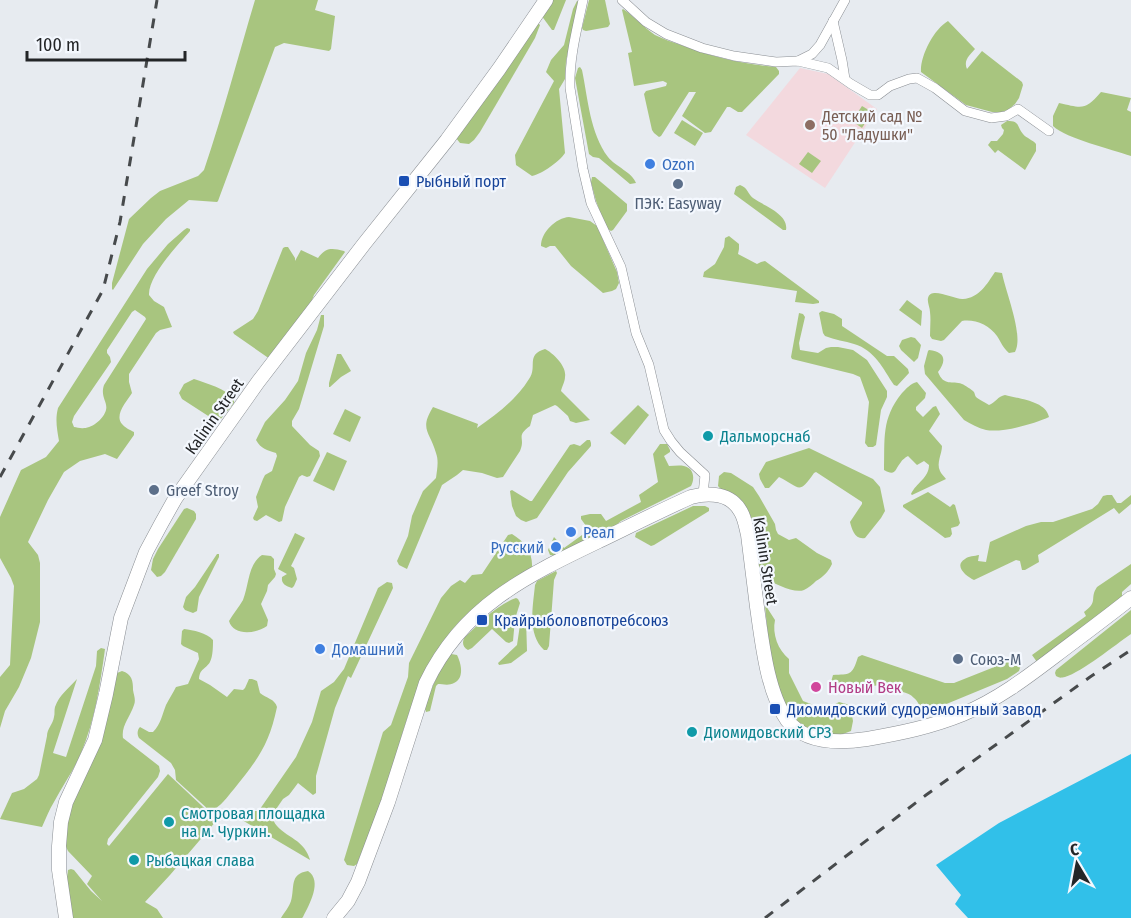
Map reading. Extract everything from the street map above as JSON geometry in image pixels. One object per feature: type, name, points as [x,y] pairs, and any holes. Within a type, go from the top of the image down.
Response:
[{"type":"main road","name":"Kalinin Street","points":[[66,918],[59,870],[61,822],[66,802],[95,741],[120,618],[146,552],[160,524],[228,423],[364,244],[447,140],[546,0]]},
{"type":"main road","name":"Kalinin Street","points":[[703,494],[723,496],[731,500],[741,511],[745,520],[763,645],[772,686],[782,710],[795,729],[831,742],[860,740],[916,730],[982,705],[1013,687],[1131,598]]},
{"type":"main road","points":[[334,918],[348,901],[358,882],[388,802],[426,683],[434,666],[455,636],[475,615],[502,593],[542,568],[661,510],[703,494]]},
{"type":"street","points":[[583,0],[573,44],[570,76],[583,169],[591,203],[621,267],[636,333],[649,365],[664,430],[680,452],[705,475],[703,494]]},
{"type":"street","points":[[622,0],[659,31],[702,48],[752,59],[798,61],[828,68],[866,94],[873,95],[878,95],[909,78],[916,78],[935,88],[965,111],[991,118],[1006,116],[1018,109],[1049,131]]},
{"type":"street","points":[[798,61],[812,54],[820,45],[845,0]]},
{"type":"street","points":[[833,21],[844,79]]},
{"type":"shaded area","name":"Детский сад № 50 \"Ладушки\"","points":[[800,68],[828,74],[877,109],[825,188],[746,135]]},
{"type":"green space","points":[[255,0],[318,0],[315,10],[335,16],[331,49],[329,51],[284,43],[275,47],[218,201],[189,200],[166,219],[143,244],[113,290],[112,283],[129,219],[160,191],[198,176],[204,170]]},
{"type":"green space","points":[[550,0],[566,0],[554,30],[541,15]]},
{"type":"green space","points":[[589,0],[605,0],[610,24],[608,27],[583,30]]},
{"type":"green space","points":[[577,1],[579,2],[566,61],[565,79],[559,89],[565,153],[550,167],[532,176],[516,165],[515,155],[554,81],[546,72],[551,60],[564,45]]},
{"type":"green space","points":[[623,9],[661,38],[716,56],[776,67],[779,74],[742,112],[727,107],[711,132],[705,133],[682,116],[696,92],[689,92],[659,137],[652,130],[644,94],[646,91],[666,86],[667,83],[663,81],[634,86],[628,53],[632,52]]},
{"type":"green space","points":[[948,21],[975,49],[966,60],[967,69],[982,51],[1022,82],[1019,98],[1008,110],[992,112],[966,105],[921,72],[923,58],[929,44],[938,30]]},
{"type":"green space","points":[[538,23],[540,25],[535,38],[480,132],[469,144],[460,143],[456,138]]},
{"type":"green space","points":[[580,67],[593,127],[602,148],[608,157],[636,183],[630,184],[599,158],[589,154],[575,78]]},
{"type":"green space","points":[[1101,92],[1131,98],[1127,110],[1131,112],[1131,156],[1079,139],[1053,126],[1053,116],[1059,103],[1073,106],[1087,105]]},
{"type":"green space","points":[[862,106],[872,112],[862,128],[852,121]]},
{"type":"green space","points":[[682,120],[703,133],[695,146],[674,133]]},
{"type":"green space","points":[[1007,121],[1016,123],[1024,135],[1036,144],[1036,151],[1025,170],[998,150],[995,153],[988,145],[991,141],[997,141],[1003,134],[1004,130],[1001,125]]},
{"type":"green space","points":[[808,152],[821,161],[812,173],[799,164]]},
{"type":"green space","points":[[592,177],[595,177],[627,204],[627,211],[611,231],[606,228],[596,201],[591,182]]},
{"type":"green space","points":[[740,185],[753,198],[780,215],[786,224],[786,230],[734,194],[736,187]]},
{"type":"green space","points":[[569,217],[590,221],[597,226],[617,272],[619,283],[616,289],[603,293],[571,266],[555,246],[546,248],[541,246],[546,231],[559,220]]},
{"type":"green space","points":[[187,228],[190,231],[158,270],[150,287],[149,295],[164,307],[172,327],[156,333],[129,374],[132,393],[119,416],[122,424],[134,432],[134,435],[117,459],[105,454],[80,461],[64,472],[28,542],[38,555],[40,563],[40,622],[31,658],[19,687],[5,711],[0,728],[0,677],[10,665],[14,586],[0,558],[0,517],[21,470],[46,457],[59,441],[56,421],[58,408],[147,269],[168,244]],"holes":[[[135,310],[146,319],[104,385],[106,410],[103,416],[91,426],[74,427],[72,422],[74,416],[111,362],[107,350],[132,312]]]},
{"type":"green space","points":[[729,236],[739,244],[738,254],[757,264],[765,261],[819,303],[795,302],[797,291],[703,277],[704,272],[715,264],[724,247],[725,238]]},
{"type":"green space","points":[[285,247],[288,247],[295,261],[301,250],[318,258],[330,249],[345,252],[314,295],[309,308],[271,357],[267,357],[233,332],[253,319],[258,311]]},
{"type":"green space","points":[[995,272],[1002,273],[1016,325],[1015,352],[1009,353],[990,329],[972,321],[962,321],[944,340],[932,339],[928,300],[930,295],[938,293],[959,299],[969,298],[982,290]]},
{"type":"green space","points":[[907,300],[922,311],[921,326],[899,310]]},
{"type":"green space","points":[[822,311],[842,319],[842,326],[887,356],[894,356],[908,369],[909,373],[897,386],[894,385],[878,361],[868,351],[854,344],[825,336],[819,313]]},
{"type":"green space","points":[[799,313],[805,317],[799,343],[800,350],[818,353],[826,348],[838,347],[853,350],[867,360],[887,391],[887,397],[881,410],[876,445],[873,447],[868,447],[865,443],[869,402],[860,377],[792,359]]},
{"type":"green space","points":[[321,315],[324,315],[324,326],[299,409],[292,421],[292,426],[319,451],[320,456],[310,476],[299,477],[285,507],[282,521],[279,522],[266,515],[257,521],[253,518],[258,507],[256,497],[265,475],[272,471],[277,456],[276,453],[262,447],[256,440],[265,422],[298,381]]},
{"type":"green space","points":[[911,337],[921,345],[918,358],[914,362],[899,346],[902,340]]},
{"type":"green space","points":[[545,349],[562,364],[564,369],[565,379],[561,391],[590,420],[576,423],[570,421],[568,416],[555,405],[533,415],[530,426],[522,435],[520,451],[503,477],[497,478],[463,470],[442,485],[407,569],[399,565],[397,561],[408,536],[412,516],[423,491],[436,478],[437,456],[426,426],[433,407],[478,424],[477,428],[518,394],[531,375],[535,355]]},
{"type":"green space","points":[[929,350],[943,357],[943,364],[938,372],[943,380],[965,385],[974,392],[977,398],[989,405],[1005,395],[1031,401],[1043,407],[1049,417],[1027,425],[993,431],[977,427],[964,420],[925,374],[924,366]]},
{"type":"green space","points":[[337,354],[341,354],[351,371],[329,387],[329,383]]},
{"type":"green space","points":[[194,379],[221,389],[234,399],[234,403],[219,421],[182,399],[179,393],[184,384]]},
{"type":"green space","points":[[917,382],[926,393],[916,410],[923,417],[936,406],[940,414],[929,431],[942,446],[939,468],[946,479],[912,495],[913,490],[925,477],[929,465],[924,461],[917,465],[908,456],[893,472],[884,470],[885,439],[887,421],[895,403],[907,388]]},
{"type":"green space","points":[[638,405],[649,415],[625,445],[610,433]]},
{"type":"green space","points":[[345,409],[361,417],[350,442],[333,434]]},
{"type":"green space","points":[[590,440],[591,446],[568,472],[537,518],[526,522],[516,516],[510,491],[532,501],[570,445],[580,446]]},
{"type":"green space","points":[[660,444],[667,444],[670,450],[664,456],[669,466],[684,466],[692,471],[691,486],[621,521],[610,530],[556,556],[550,555],[548,550],[554,537],[564,548],[589,530],[581,516],[601,514],[606,521],[641,502],[639,495],[658,482],[653,454]]},
{"type":"green space","points":[[809,448],[873,479],[880,487],[885,511],[865,538],[856,536],[850,522],[862,502],[816,472],[801,487],[779,477],[769,488],[765,488],[759,474],[766,462]]},
{"type":"green space","points":[[327,452],[347,461],[334,491],[313,481]]},
{"type":"green space","points":[[724,472],[731,473],[753,487],[775,524],[778,534],[789,540],[796,538],[831,560],[832,564],[825,574],[800,591],[764,578],[757,562],[747,509],[741,501],[718,486],[719,476]]},
{"type":"green space","points":[[928,492],[950,507],[955,505],[960,523],[951,528],[950,537],[945,538],[903,507]]},
{"type":"green space","points":[[1112,495],[1117,503],[1121,503],[1131,495],[1131,504],[1119,514],[1114,508],[1038,555],[1039,562],[1025,570],[1022,570],[1020,561],[1016,560],[974,580],[961,568],[962,562],[970,557],[979,555],[978,561],[986,562],[990,542],[1026,526],[1053,522],[1092,509],[1103,496]]},
{"type":"green space","points":[[693,506],[705,506],[709,508],[709,511],[654,545],[651,546],[635,537],[636,533]]},
{"type":"green space","points":[[184,509],[194,511],[196,519],[165,572],[157,577],[151,570],[153,559]]},
{"type":"green space","points":[[295,533],[305,538],[291,566],[294,568],[297,579],[292,588],[282,581],[282,577],[287,574],[278,569]]},
{"type":"green space","points":[[512,534],[527,548],[532,568],[479,604],[452,630],[438,649],[418,690],[382,800],[357,864],[347,865],[344,860],[383,732],[391,725],[408,677],[409,663],[441,598],[451,586],[460,580],[465,583],[472,575],[482,574],[508,535]]},
{"type":"green space","points":[[217,554],[219,557],[199,597],[197,611],[193,613],[185,610],[183,607],[186,597]]},
{"type":"green space","points":[[262,555],[271,556],[274,559],[276,574],[268,585],[261,604],[268,620],[267,626],[251,632],[240,631],[231,626],[229,621],[243,600],[254,564]]},
{"type":"green space","points":[[1131,564],[1131,584],[1122,592],[1122,600],[1037,662],[1032,655],[1086,616],[1084,612],[1093,602],[1097,587]]},
{"type":"green space","points":[[556,571],[549,646],[547,650],[544,650],[533,628],[535,585],[537,581]]},
{"type":"green space","points":[[387,582],[392,583],[393,588],[351,678],[348,676],[335,708],[316,776],[316,793],[313,795],[298,783],[272,815],[277,826],[302,846],[310,860],[242,820],[248,811],[260,809],[296,757],[312,722],[321,691],[334,682],[344,669],[378,588]]},
{"type":"green space","points":[[516,598],[520,603],[515,619],[513,641],[506,642],[492,629],[472,648],[466,649],[463,644],[465,637],[495,610]]},
{"type":"green space","points":[[765,606],[775,620],[774,631],[777,641],[789,659],[789,673],[803,701],[811,704],[817,714],[839,702],[850,705],[853,721],[851,731],[831,736],[813,732],[799,725],[787,707],[777,684],[770,657]]},
{"type":"green space","points":[[1131,610],[1131,634],[1080,670],[1065,677],[1056,676],[1056,670]]},
{"type":"green space","points":[[521,618],[526,619],[527,651],[511,663],[499,665],[498,663],[517,645]]},
{"type":"green space","points":[[184,629],[204,634],[213,640],[211,660],[199,679],[227,697],[234,689],[243,690],[249,679],[252,679],[257,681],[260,693],[272,700],[277,707],[270,732],[256,760],[224,802],[210,811],[176,780],[175,770],[171,763],[139,738],[138,734],[140,727],[149,732],[156,729],[176,687],[188,684],[199,659],[198,653],[181,644]]},
{"type":"green space","points":[[101,648],[105,649],[101,676],[86,741],[42,827],[0,819],[12,793],[24,789],[37,779],[55,707],[62,695],[77,679],[53,753],[66,757],[96,666],[97,651]]},
{"type":"green space","points":[[451,654],[457,655],[461,666],[460,678],[452,684],[436,686],[430,711],[426,712],[432,687]]},
{"type":"green space","points":[[862,655],[945,683],[954,683],[1012,660],[1019,660],[1021,665],[1019,671],[1007,679],[923,712],[917,701],[892,684],[851,688],[844,683],[833,688],[831,682],[833,675],[850,673],[858,657]]},
{"type":"green space","points":[[122,671],[131,678],[135,700],[125,725],[123,738],[159,766],[160,771],[158,777],[108,839],[107,844],[109,846],[168,774],[217,820],[145,902],[157,909],[163,918],[73,918],[67,878],[68,870],[74,870],[102,901],[87,884],[92,876],[68,851],[65,835],[71,806],[115,676]]},
{"type":"green space","points":[[308,871],[312,875],[315,887],[303,917],[281,918],[291,901],[295,878]]},
{"type":"water","points":[[1131,754],[1131,918],[968,918],[955,904],[961,895],[936,865],[999,823]]},
{"type":"railway","points":[[0,477],[103,290],[120,222],[157,0]]},
{"type":"railway","points":[[765,918],[926,795],[1131,650]]},
{"type":"place","name":"Детский сад № 50 \"Ладушки\"","points":[[810,125]]},
{"type":"place","name":"Ozon","points":[[650,164]]},
{"type":"place","name":"Рыбный порт","points":[[404,181]]},
{"type":"place","name":"ПЭК: Easyway","points":[[678,184]]},
{"type":"place","name":"Дальморснаб","points":[[708,436]]},
{"type":"place","name":"Greef Stroy","points":[[154,490]]},
{"type":"place","name":"Реал","points":[[571,532]]},
{"type":"place","name":"Русский","points":[[556,547]]},
{"type":"place","name":"Крайрыболовпотребсоюз","points":[[482,620]]},
{"type":"place","name":"Домашний","points":[[320,649]]},
{"type":"place","name":"Союз-М","points":[[958,659]]},
{"type":"place","name":"Новый Век","points":[[816,687]]},
{"type":"place","name":"Диомидовский судоремонтный завод","points":[[775,709]]},
{"type":"place","name":"Диомидовский СРЗ","points":[[692,732]]},
{"type":"place","name":"Смотровая площадка на м. Чуркин.","points":[[169,822]]},
{"type":"place","name":"Рыбацкая слава","points":[[134,860]]}]
